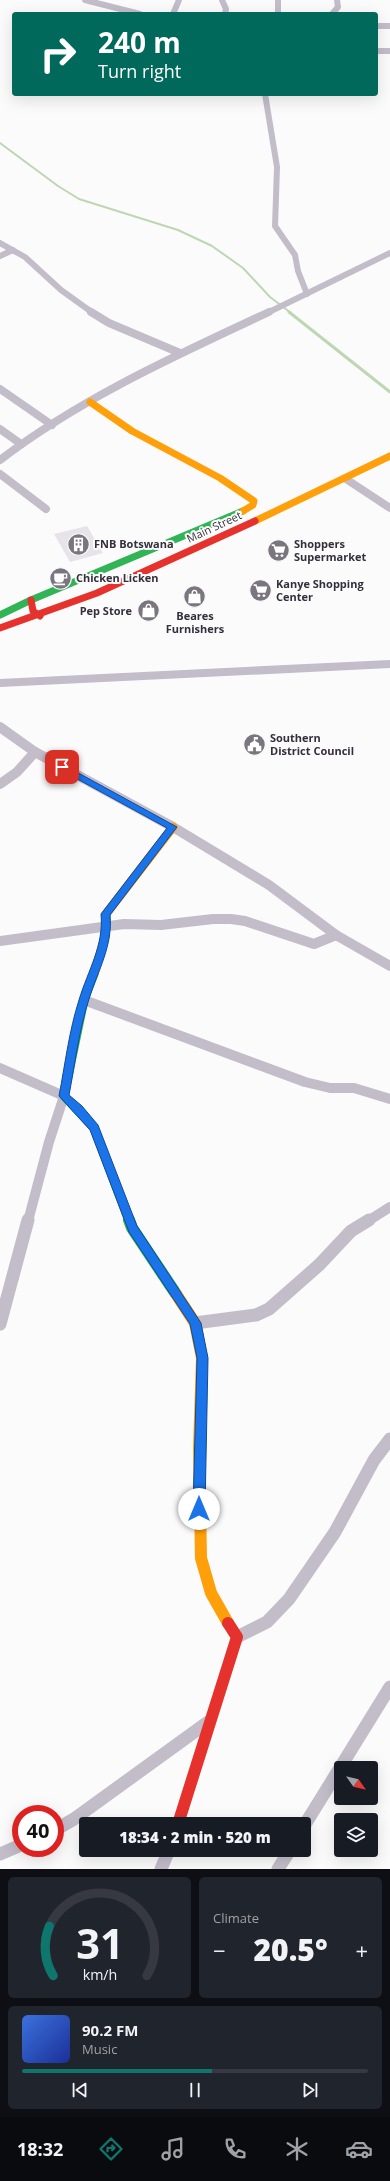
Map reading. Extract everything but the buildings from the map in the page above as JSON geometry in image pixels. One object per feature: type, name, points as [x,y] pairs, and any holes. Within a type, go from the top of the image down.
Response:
[{"type":"main road","points":[[0,615],[31,600],[240,513],[253,505],[254,501],[220,478],[143,437],[90,402]]},
{"type":"main road","name":"Main Street","points":[[0,628],[40,616],[107,590],[346,479],[390,456]]},
{"type":"main road","points":[[31,600],[30,603],[32,609],[40,616]]},
{"type":"main road","points":[[173,827],[163,842],[107,910],[105,918],[107,927],[100,958],[84,1000],[64,1096],[78,1109],[94,1128],[132,1228],[195,1323],[202,1358],[199,1448],[201,1558],[211,1593],[237,1637],[209,1721],[188,1797],[181,1817]]},
{"type":"street","points":[[85,0],[132,12]]},
{"type":"street","points":[[174,12],[180,0]]},
{"type":"street","points":[[222,0],[226,9],[225,12]]},
{"type":"street","points":[[278,0],[278,12]]},
{"type":"street","points":[[333,12],[338,5],[337,0]]},
{"type":"street","points":[[378,26],[390,26]]},
{"type":"street","points":[[378,51],[390,51]]},
{"type":"street","points":[[265,96],[271,140],[277,168],[275,226],[295,255],[298,271],[307,294]]},
{"type":"street","points":[[0,243],[25,257],[60,290],[87,310],[109,323],[180,353]]},
{"type":"street","points":[[0,256],[13,250]]},
{"type":"street","points":[[0,460],[21,444],[90,402],[180,353],[289,303],[390,253]]},
{"type":"street","points":[[0,389],[52,425]]},
{"type":"street","points":[[0,428],[21,444]]},
{"type":"street","points":[[0,474],[46,509]]},
{"type":"street","points":[[346,479],[390,508]]},
{"type":"street","points":[[0,683],[390,664]]},
{"type":"street","points":[[0,727],[35,752],[173,827],[268,886],[336,935],[390,966]]},
{"type":"street","points":[[0,784],[17,772],[35,752]]},
{"type":"street","points":[[0,941],[124,924],[161,925],[213,919],[245,921],[314,944],[325,941],[336,935]]},
{"type":"street","points":[[84,1000],[304,1082],[330,1088],[354,1088],[390,1099]]},
{"type":"street","points":[[0,1068],[64,1096],[49,1142],[0,1324]]},
{"type":"street","points":[[195,1323],[256,1315],[269,1309],[320,1265],[351,1231],[390,1207]]},
{"type":"street","points":[[237,1637],[267,1622],[289,1599],[335,1532],[374,1460],[390,1439]]},
{"type":"street","points":[[310,1817],[390,1687]]},
{"type":"street","points":[[64,1824],[209,1721]]},
{"type":"street","points":[[0,1854],[12,1849]]},
{"type":"street","points":[[161,1869],[165,1857]]},
{"type":"street","points":[[278,1869],[286,1857]]},
{"type":"waterway","points":[[0,143],[58,186],[79,199],[178,230],[212,246],[243,268],[270,297],[291,313]]},
{"type":"waterway","points":[[289,312],[390,392]]},
{"type":"traffic: fast","points":[[0,615],[31,600],[243,511]]},
{"type":"traffic: fast","points":[[94,974],[84,1000],[64,1096],[94,1128],[132,1228],[176,1294]]},
{"type":"traffic: slow","points":[[90,402],[132,431],[220,478],[254,501],[253,505],[243,511]]},
{"type":"traffic: slow","points":[[255,521],[390,456]]},
{"type":"traffic: slow","points":[[94,974],[105,937],[106,914],[173,827]]},
{"type":"traffic: slow","points":[[176,1294],[195,1323],[202,1358],[199,1448],[201,1558],[211,1593],[228,1623]]},
{"type":"traffic: jam","points":[[0,628],[97,593],[255,521]]},
{"type":"traffic: jam","points":[[31,600],[33,611],[40,616]]},
{"type":"traffic: jam","points":[[180,1817],[237,1637],[228,1623]]},
{"type":"place","name":"FNB Botswana","points":[[79,544]]},
{"type":"place","name":"Shoppers Supermarket","points":[[278,550]]},
{"type":"place","name":"Chicken Licken","points":[[61,578]]},
{"type":"place","name":"Kanye Shopping Center","points":[[260,590]]},
{"type":"place","name":"Beares Furnishers","points":[[195,596]]},
{"type":"place","name":"Pep Store","points":[[148,611]]},
{"type":"place","name":"Southern District Council","points":[[254,744]]},
{"type":"route","points":[[62,767],[173,827],[163,842],[107,910],[105,918],[107,927],[104,943],[84,1000],[75,1036],[64,1096],[78,1109],[94,1128],[132,1228],[195,1323],[198,1332],[202,1358],[199,1448],[199,1509]]}]
